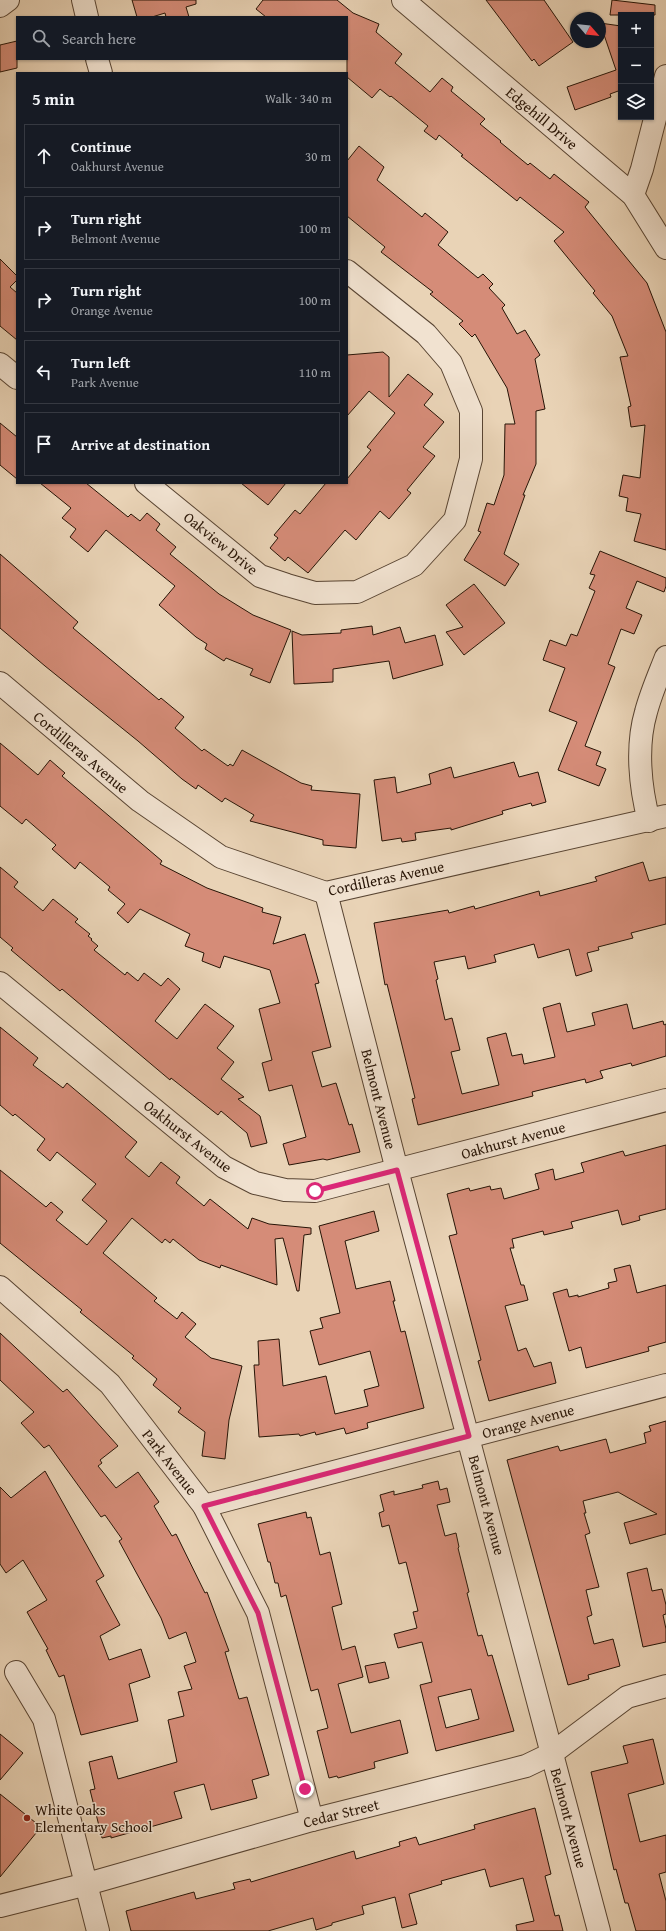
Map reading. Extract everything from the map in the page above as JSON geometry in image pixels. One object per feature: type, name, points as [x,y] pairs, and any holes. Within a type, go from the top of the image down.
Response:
[{"type":"street","points":[[0,6],[8,0]]},
{"type":"street","points":[[83,0],[87,16]]},
{"type":"street","name":"Edgehill Drive","points":[[403,0],[633,195],[666,248]]},
{"type":"street","points":[[97,60],[101,72]]},
{"type":"street","points":[[633,195],[642,169],[666,76]]},
{"type":"street","name":"Oakview Drive","points":[[147,484],[260,576],[287,585],[315,593],[356,592],[414,565],[455,520],[472,458],[471,411],[451,363],[426,334],[348,272]]},
{"type":"street","points":[[0,364],[16,377]]},
{"type":"street","points":[[658,818],[644,800],[640,757],[646,713],[666,657]]},
{"type":"street","name":"Cordilleras Avenue","points":[[0,683],[140,802],[220,857],[326,893],[658,818]]},
{"type":"street","name":"Belmont Avenue","points":[[326,893],[397,1170],[469,1436],[551,1754],[599,1931]]},
{"type":"street","name":"Oakhurst Avenue","points":[[0,983],[224,1167],[255,1183],[285,1190],[315,1191],[666,1100]]},
{"type":"street","name":"Park Avenue","points":[[0,1287],[110,1384],[204,1506],[258,1613],[312,1820]]},
{"type":"street","name":"Orange Avenue","points":[[204,1506],[666,1385]]},
{"type":"street","points":[[16,1672],[44,1719],[98,1931]]},
{"type":"street","name":"Cedar Street","points":[[0,1906],[87,1884],[312,1820],[526,1766],[551,1754],[627,1697],[666,1686]]},
{"type":"building","points":[[132,0],[196,0],[196,4],[186,7],[189,16],[166,16],[165,13],[155,16],[137,16]]},
{"type":"building","points":[[263,0],[337,0],[353,13],[379,24],[376,32],[402,54],[395,63],[430,92],[442,78],[453,87],[451,91],[485,119],[480,124],[501,141],[500,142],[528,165],[530,163],[550,179],[554,174],[589,202],[585,207],[647,283],[666,332],[666,550],[634,541],[641,514],[626,511],[628,498],[619,496],[623,475],[640,478],[645,425],[631,427],[628,407],[631,406],[620,357],[628,356],[612,316],[593,293],[595,291],[554,241],[564,232],[520,197],[517,201],[461,156],[463,155],[439,135],[436,140],[424,131],[428,126],[391,96],[390,97],[380,89],[372,98],[348,78],[348,16],[265,16],[256,9]]},
{"type":"building","points":[[486,0],[544,0],[570,38],[570,44],[539,66],[534,59],[532,61]]},
{"type":"building","points":[[612,0],[655,5],[655,15],[654,12],[618,12],[618,15],[610,15]]},
{"type":"building","points":[[606,24],[618,26],[618,91],[610,94],[611,97],[575,110],[567,87],[616,70],[606,41]]},
{"type":"building","points":[[16,41],[17,68],[0,72],[0,45]]},
{"type":"building","points":[[359,146],[384,167],[377,180],[422,217],[425,213],[448,232],[438,245],[478,278],[483,274],[493,284],[489,288],[505,305],[502,308],[517,334],[525,330],[540,355],[535,359],[545,409],[536,411],[536,464],[523,495],[525,495],[504,554],[519,564],[505,586],[464,560],[481,532],[478,531],[487,503],[494,505],[504,475],[505,424],[515,424],[507,388],[475,334],[472,337],[459,324],[463,321],[430,294],[433,292],[381,252],[385,247],[348,217],[348,160]]},
{"type":"building","points":[[0,259],[16,275],[16,281],[10,287],[16,292],[16,339],[0,326]]},
{"type":"building","points":[[383,352],[389,357],[389,397],[408,374],[433,394],[424,405],[444,422],[423,447],[435,456],[407,490],[411,493],[389,519],[380,511],[356,540],[345,530],[308,573],[288,557],[285,561],[270,548],[278,538],[274,535],[295,510],[300,514],[325,484],[348,484],[348,478],[371,450],[367,447],[395,413],[369,391],[348,415],[348,355]]},
{"type":"building","points":[[0,423],[16,436],[16,478],[0,465]]},
{"type":"building","points":[[41,484],[87,484],[128,517],[131,514],[140,521],[147,513],[160,524],[156,530],[176,547],[170,554],[219,594],[253,615],[291,630],[270,683],[250,675],[253,669],[226,658],[224,661],[205,649],[207,644],[196,637],[159,605],[175,586],[106,530],[88,552],[70,537],[76,529],[62,518],[71,508]]},
{"type":"building","points":[[242,484],[285,484],[268,505]]},
{"type":"building","points":[[600,551],[666,578],[666,586],[664,592],[637,581],[626,608],[642,615],[634,634],[621,629],[608,664],[615,667],[585,746],[601,752],[596,765],[606,769],[599,786],[558,770],[577,722],[549,711],[565,668],[543,660],[550,640],[566,646],[571,634],[577,636],[595,591],[589,588],[595,575],[590,574]]},
{"type":"building","points":[[0,554],[78,622],[73,628],[159,700],[161,698],[184,717],[175,728],[202,751],[204,749],[228,766],[230,764],[233,766],[242,750],[301,783],[312,786],[311,790],[360,794],[356,848],[323,845],[323,840],[250,821],[254,815],[225,798],[222,802],[198,785],[196,789],[182,779],[138,741],[45,666],[0,628]]},
{"type":"building","points":[[474,584],[505,623],[464,655],[446,632],[463,627],[446,605]]},
{"type":"building","points":[[372,626],[373,635],[400,627],[405,643],[435,635],[443,665],[393,679],[389,661],[333,669],[333,682],[294,684],[292,631],[302,635],[341,633],[341,630]]},
{"type":"building","points":[[0,743],[38,775],[50,760],[65,773],[62,776],[162,861],[160,864],[207,888],[263,908],[262,912],[281,917],[273,944],[305,934],[319,983],[315,984],[331,1047],[312,1052],[322,1087],[336,1083],[349,1125],[352,1124],[360,1152],[327,1160],[323,1159],[289,1165],[283,1144],[306,1137],[292,1085],[269,1091],[262,1063],[272,1060],[259,1009],[280,1003],[270,970],[224,956],[220,968],[202,961],[204,953],[185,946],[190,934],[140,909],[128,923],[117,913],[125,904],[108,890],[110,887],[80,862],[75,869],[52,849],[56,845],[26,819],[22,824],[0,806]]},
{"type":"building","points":[[514,762],[519,777],[538,772],[546,802],[532,806],[531,803],[502,811],[503,814],[451,830],[451,828],[415,833],[416,840],[402,842],[401,838],[382,841],[374,780],[395,777],[397,793],[431,784],[429,774],[451,767],[454,778]]},
{"type":"building","points":[[643,862],[649,881],[666,877],[666,924],[631,933],[633,938],[598,947],[599,950],[587,953],[592,971],[576,976],[569,949],[538,958],[534,944],[494,955],[496,962],[468,969],[465,956],[434,962],[438,979],[436,980],[445,1020],[452,1018],[460,1050],[451,1052],[462,1094],[499,1085],[487,1038],[506,1033],[512,1056],[522,1054],[524,1064],[555,1057],[543,1008],[560,1003],[567,1032],[595,1025],[592,1013],[627,1004],[633,1029],[663,1021],[664,1025],[666,1024],[666,1056],[632,1066],[631,1063],[600,1071],[603,1078],[586,1083],[585,1079],[532,1092],[533,1096],[418,1125],[412,1099],[415,1098],[387,984],[385,985],[374,923],[448,910],[449,913],[474,906],[475,909],[539,891],[540,896],[597,881],[595,877]]},
{"type":"building","points":[[0,867],[18,882],[14,887],[43,911],[53,899],[78,919],[75,922],[90,934],[88,936],[98,946],[94,950],[125,975],[127,972],[138,981],[144,973],[161,986],[168,978],[180,989],[155,1021],[177,1039],[205,1004],[234,1026],[217,1048],[234,1062],[221,1079],[244,1097],[238,1099],[260,1116],[267,1143],[251,1147],[247,1133],[221,1111],[218,1115],[171,1078],[170,1080],[62,989],[60,991],[11,950],[13,948],[0,937]]},
{"type":"building","points":[[0,1027],[38,1058],[33,1065],[63,1088],[67,1083],[137,1142],[125,1157],[149,1177],[161,1162],[180,1177],[176,1183],[204,1206],[210,1199],[248,1229],[252,1218],[269,1224],[311,1228],[311,1234],[304,1235],[299,1291],[297,1291],[283,1238],[275,1239],[277,1285],[221,1265],[220,1268],[199,1260],[173,1239],[170,1243],[165,1239],[162,1243],[132,1218],[103,1253],[157,1298],[154,1301],[177,1319],[182,1312],[196,1324],[185,1337],[211,1358],[242,1366],[229,1420],[225,1459],[202,1456],[205,1432],[178,1412],[181,1408],[153,1385],[157,1379],[132,1358],[134,1356],[80,1312],[82,1310],[0,1243],[0,1170],[46,1207],[51,1202],[63,1212],[56,1220],[87,1245],[107,1221],[82,1200],[96,1184],[57,1152],[50,1161],[37,1150],[45,1139],[15,1114],[13,1116],[0,1105]]},
{"type":"building","points":[[666,1145],[666,1209],[639,1216],[640,1220],[622,1225],[618,1210],[571,1222],[573,1228],[544,1235],[543,1231],[512,1239],[514,1248],[510,1248],[521,1285],[524,1285],[528,1300],[505,1306],[518,1351],[526,1348],[534,1367],[551,1362],[556,1383],[489,1401],[478,1361],[481,1360],[449,1236],[457,1234],[447,1194],[469,1188],[470,1191],[490,1186],[491,1190],[501,1188],[504,1199],[539,1189],[535,1174],[553,1169],[555,1180],[584,1172],[581,1163],[623,1151],[625,1156]]},
{"type":"building","points":[[374,1211],[379,1231],[345,1241],[356,1289],[390,1281],[395,1301],[393,1301],[401,1332],[405,1331],[424,1408],[367,1423],[368,1428],[346,1434],[344,1428],[316,1435],[315,1432],[300,1436],[299,1434],[259,1437],[254,1365],[259,1365],[258,1341],[279,1339],[283,1386],[326,1376],[335,1414],[368,1406],[364,1390],[379,1386],[370,1351],[319,1365],[310,1331],[323,1328],[320,1318],[340,1313],[319,1226]]},
{"type":"building","points":[[630,1265],[637,1293],[666,1285],[666,1342],[648,1347],[649,1351],[586,1368],[581,1347],[569,1351],[553,1293],[567,1289],[569,1297],[578,1295],[578,1297],[609,1288],[608,1283],[617,1281],[614,1269]]},
{"type":"building","points":[[0,1333],[63,1392],[67,1389],[118,1446],[100,1460],[102,1463],[98,1466],[116,1488],[138,1472],[159,1502],[154,1506],[172,1536],[176,1534],[205,1593],[207,1592],[229,1651],[225,1652],[239,1699],[247,1697],[269,1775],[252,1780],[257,1798],[211,1810],[204,1784],[174,1792],[182,1818],[111,1838],[111,1836],[102,1838],[90,1790],[95,1789],[89,1762],[112,1756],[118,1779],[177,1762],[168,1720],[184,1716],[178,1692],[192,1689],[184,1666],[196,1662],[186,1632],[169,1639],[161,1618],[119,1541],[122,1539],[105,1515],[101,1517],[49,1445],[44,1448],[21,1423],[34,1412],[0,1380]]},
{"type":"building","points":[[666,1421],[666,1534],[630,1544],[624,1523],[657,1514],[618,1492],[583,1501],[586,1513],[584,1513],[590,1533],[585,1535],[599,1587],[586,1590],[592,1615],[587,1617],[594,1644],[613,1639],[620,1666],[588,1675],[589,1679],[568,1685],[507,1460],[558,1446],[560,1451],[606,1439],[610,1453],[646,1443],[644,1433],[651,1431],[649,1426]]},
{"type":"building","points":[[45,1471],[104,1576],[96,1581],[120,1625],[100,1636],[109,1660],[141,1649],[150,1677],[129,1684],[138,1721],[81,1735],[64,1675],[59,1677],[46,1650],[48,1649],[27,1612],[47,1600],[23,1560],[6,1573],[0,1564],[0,1487],[11,1498]]},
{"type":"building","points":[[438,1481],[440,1490],[447,1488],[450,1502],[437,1505],[445,1536],[456,1533],[458,1548],[469,1592],[467,1593],[478,1636],[482,1635],[488,1656],[492,1655],[514,1731],[436,1751],[420,1685],[432,1682],[422,1642],[398,1648],[394,1634],[417,1628],[413,1612],[418,1611],[406,1562],[399,1564],[389,1525],[382,1527],[379,1513],[384,1511],[380,1495],[394,1491],[394,1495],[423,1488],[422,1485]],"holes":[[[471,1689],[479,1719],[446,1728],[438,1697]]]},
{"type":"building","points":[[306,1512],[307,1518],[311,1517],[320,1555],[330,1552],[342,1604],[332,1607],[342,1650],[355,1646],[363,1677],[338,1684],[351,1733],[400,1720],[408,1753],[374,1762],[375,1768],[338,1778],[337,1776],[329,1778],[317,1731],[328,1728],[318,1689],[311,1691],[286,1595],[281,1597],[278,1583],[275,1583],[258,1524]]},
{"type":"building","points":[[647,1568],[652,1591],[662,1589],[666,1605],[666,1614],[663,1615],[666,1629],[666,1642],[643,1647],[627,1573]]},
{"type":"building","points":[[385,1662],[389,1678],[369,1683],[365,1666]]},
{"type":"building","points":[[0,1734],[23,1753],[0,1780]]},
{"type":"building","points":[[653,1739],[664,1784],[628,1794],[640,1842],[666,1835],[666,1872],[659,1874],[666,1901],[666,1931],[636,1931],[628,1903],[625,1903],[616,1869],[614,1870],[591,1772],[628,1763],[623,1746]]},
{"type":"building","points":[[0,1794],[41,1827],[0,1877]]},
{"type":"building","points":[[535,1808],[551,1874],[545,1876],[555,1916],[559,1915],[563,1931],[517,1931],[516,1925],[534,1921],[523,1878],[490,1887],[485,1869],[441,1881],[442,1884],[409,1894],[417,1924],[402,1928],[395,1897],[362,1906],[364,1914],[332,1923],[332,1925],[316,1930],[313,1918],[268,1931],[131,1931],[126,1911],[194,1892],[196,1899],[235,1889],[233,1883],[250,1879],[251,1882],[354,1851],[356,1859],[400,1846],[399,1842],[416,1837],[419,1845],[475,1829],[474,1825]]},
{"type":"place","name":"White Oaks Elementary School","points":[[27,1818]]},
{"type":"route","points":[[305,1789],[258,1613],[204,1506],[469,1436],[397,1170],[315,1191]]}]
